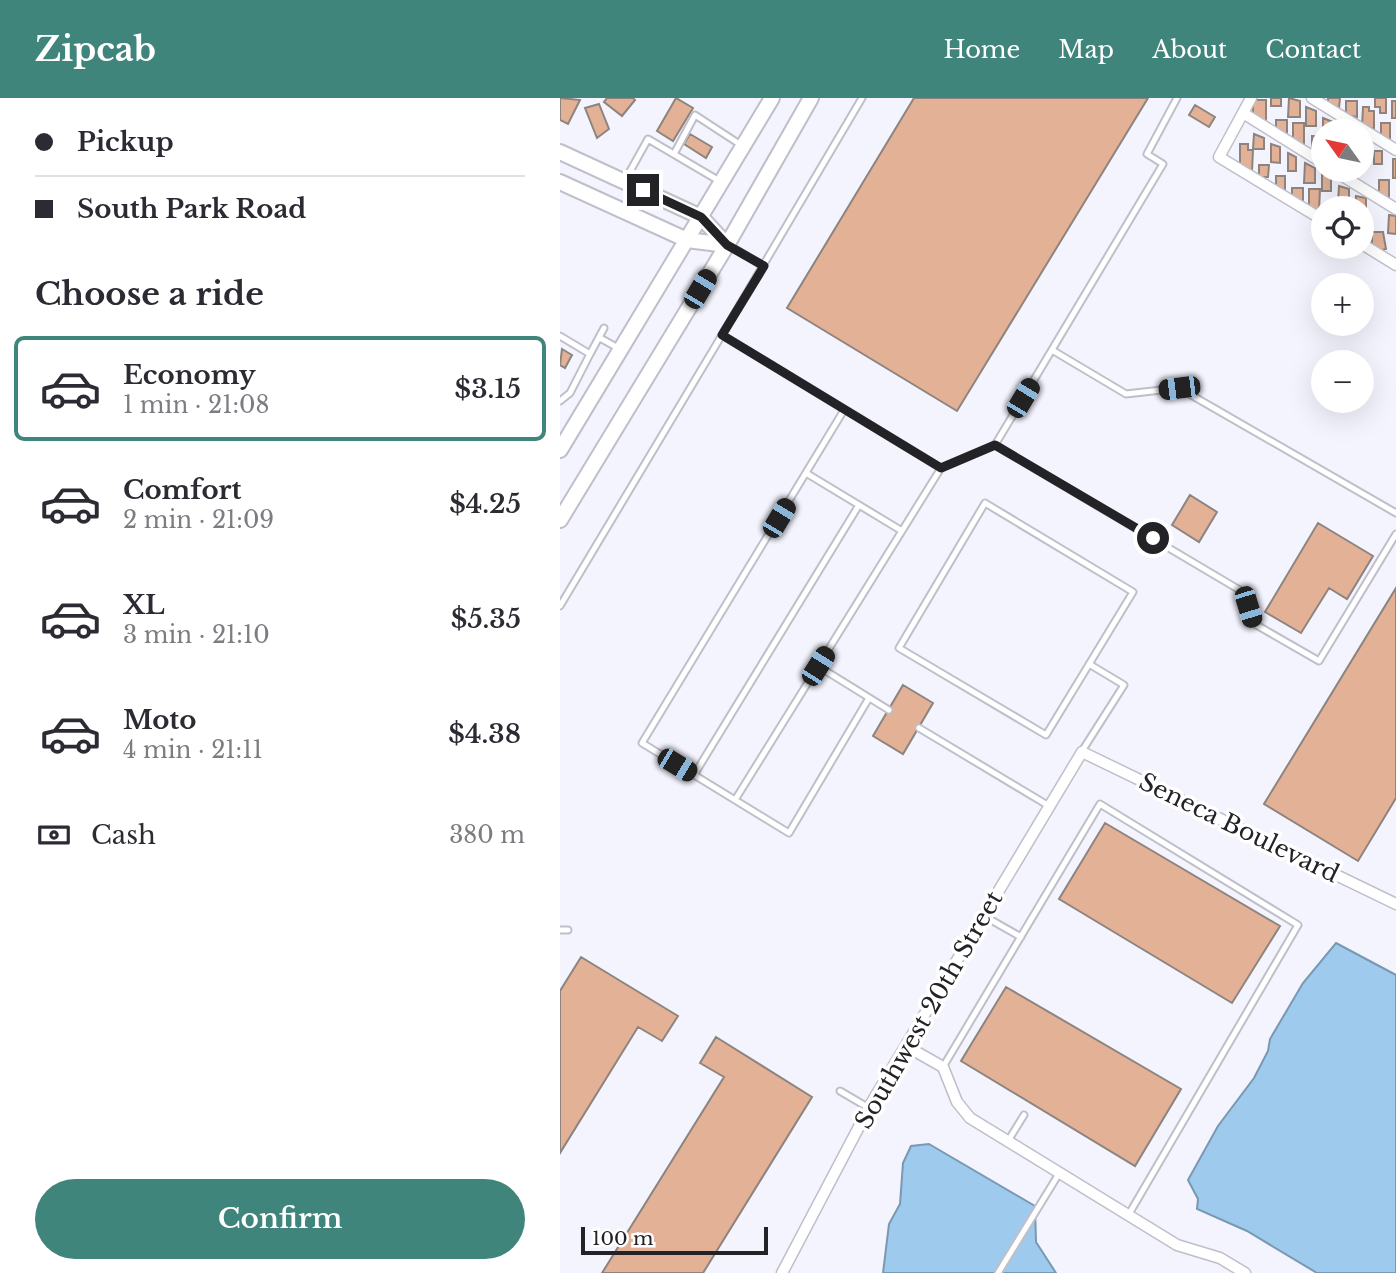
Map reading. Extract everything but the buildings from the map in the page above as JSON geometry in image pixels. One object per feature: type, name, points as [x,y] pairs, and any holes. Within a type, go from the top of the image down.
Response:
[{"type":"main road","points":[[560,450],[772,98]]},
{"type":"main road","points":[[560,520],[727,245],[811,98]]},
{"type":"main road","points":[[560,152],[701,217],[727,245]]},
{"type":"main road","points":[[560,182],[687,240],[727,245]]},
{"type":"street","points":[[1251,98],[1219,157],[1311,213]]},
{"type":"street","points":[[1312,98],[1396,150]]},
{"type":"street","points":[[1243,114],[1311,156]]},
{"type":"street","points":[[1352,182],[1396,209]]},
{"type":"street","points":[[1374,251],[1396,265]]},
{"type":"street","name":"Southwest 20th Street","points":[[782,1273],[869,1108],[1082,752]]},
{"type":"street","name":"Seneca Boulevard","points":[[1082,752],[1396,904]]},
{"type":"street","points":[[906,1046],[943,1067],[957,1102],[970,1118],[1177,1245],[1220,1258],[1238,1271]]},
{"type":"lane","points":[[560,606],[862,98]]},
{"type":"lane","points":[[736,800],[941,468],[995,445],[1163,164],[1147,154],[1177,98]]},
{"type":"lane","points":[[674,155],[695,116],[743,146]]},
{"type":"lane","points":[[624,181],[648,139],[722,182]]},
{"type":"lane","points":[[727,245],[764,266]]},
{"type":"lane","points":[[560,401],[570,393],[604,328]]},
{"type":"lane","points":[[722,335],[941,468]]},
{"type":"lane","points":[[560,336],[590,354]]},
{"type":"lane","points":[[600,338],[621,349]]},
{"type":"lane","points":[[1052,350],[1126,394],[1179,388],[1396,513]]},
{"type":"lane","points":[[844,410],[642,743],[789,833],[869,698]]},
{"type":"lane","points":[[995,445],[1243,592],[1253,622],[1319,662],[1396,534]]},
{"type":"lane","points":[[806,472],[902,531]]},
{"type":"lane","points":[[985,503],[1133,592],[1089,664],[1046,735],[899,648],[985,503]]},
{"type":"lane","points":[[694,775],[859,505]]},
{"type":"lane","points":[[1082,752],[1124,685],[1089,664]]},
{"type":"lane","points":[[818,666],[889,709]]},
{"type":"lane","points":[[919,728],[1049,806]]},
{"type":"lane","points":[[943,1067],[1100,804],[1298,925],[1129,1214]]},
{"type":"lane","points":[[984,915],[1021,937]]},
{"type":"lane","points":[[560,930],[568,930]]},
{"type":"lane","points":[[840,1091],[869,1108]]},
{"type":"lane","points":[[1008,1141],[1024,1115]]},
{"type":"lane","points":[[998,1273],[1059,1172]]},
{"type":"water","points":[[1336,943],[1396,975],[1396,1273],[1317,1273],[1247,1231],[1197,1209],[1198,1199],[1188,1180],[1218,1126],[1254,1078],[1268,1051],[1270,1039],[1303,983]]},
{"type":"water","points":[[929,1144],[1035,1206],[1036,1242],[1056,1273],[883,1273],[889,1224],[900,1204],[903,1163],[911,1146]]},
{"type":"route","points":[[643,190],[701,217],[727,245],[764,266],[722,335],[941,468],[995,445],[1153,538]]}]
